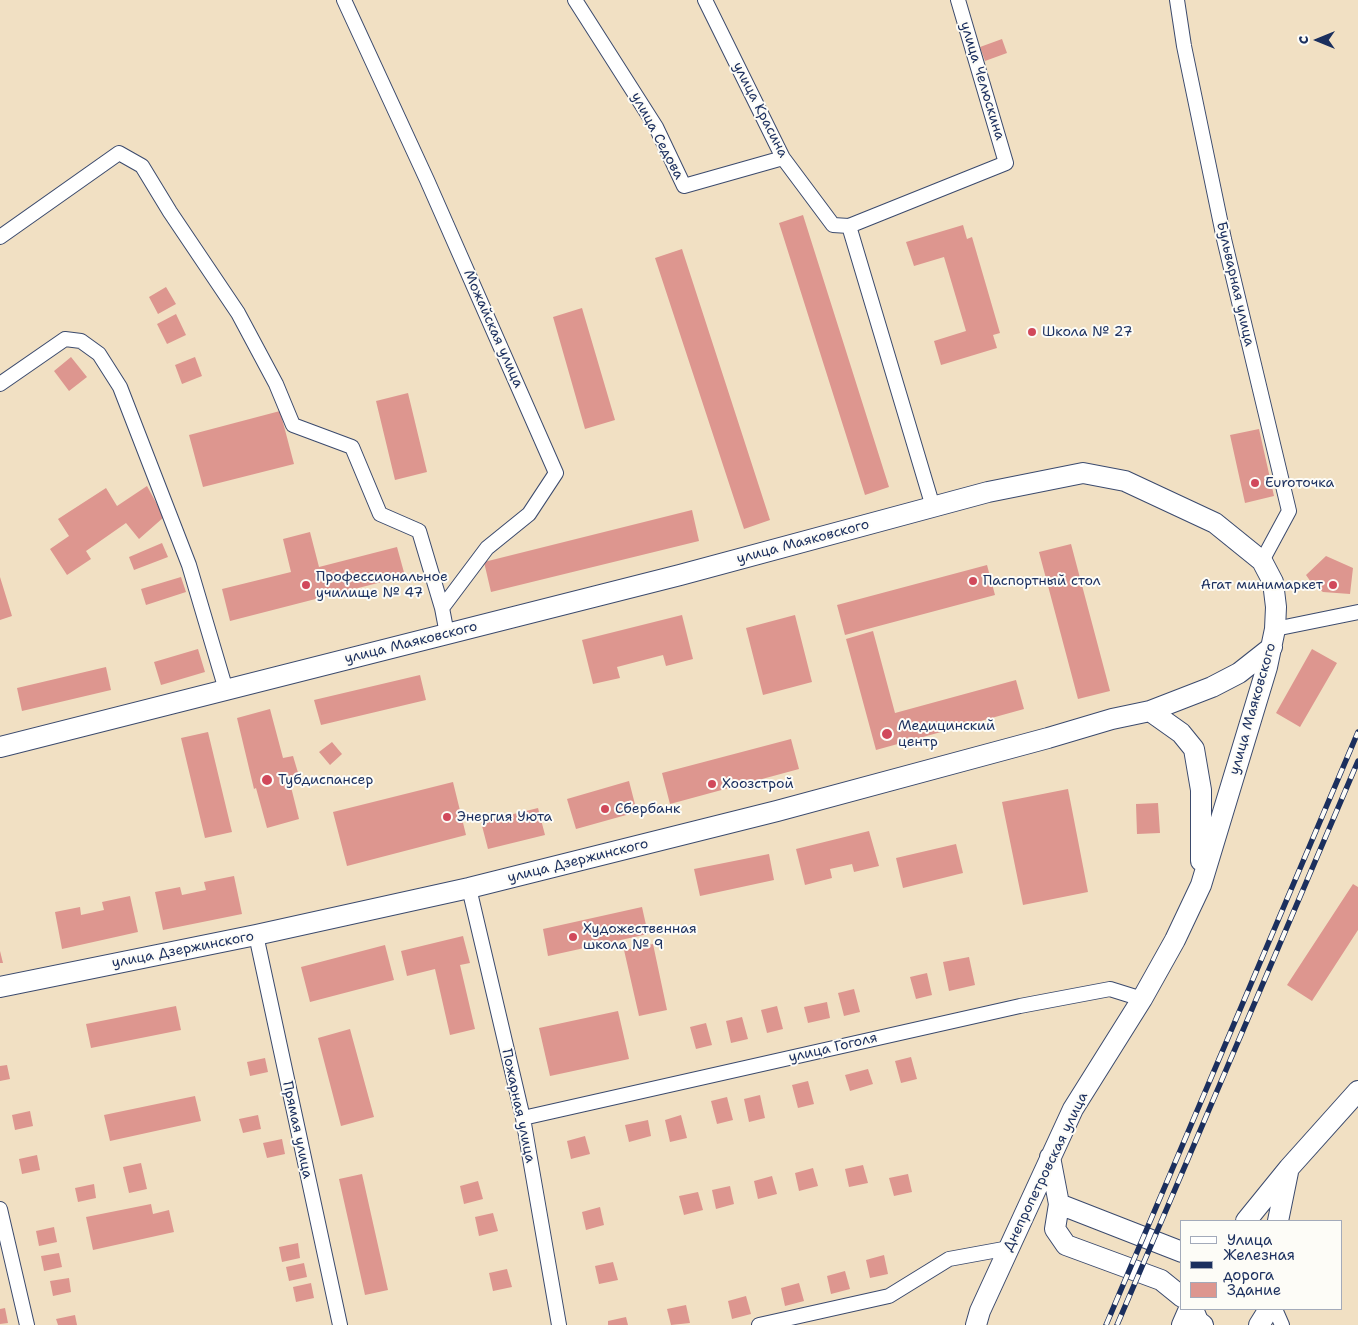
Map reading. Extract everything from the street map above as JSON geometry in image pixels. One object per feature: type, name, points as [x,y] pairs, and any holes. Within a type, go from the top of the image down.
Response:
[{"type":"main road","name":"улица Маяковского","points":[[0,747],[680,575],[988,492],[1083,474],[1125,481],[1215,523],[1262,561],[1273,582],[1276,607],[1274,638],[1200,886],[1175,940],[1142,999]]},
{"type":"main road","name":"улица Дзержинского","points":[[0,987],[256,935],[469,888],[777,811],[1112,719],[1150,711],[1212,687],[1239,672],[1274,638]]},
{"type":"main road","points":[[1150,711],[1181,733],[1194,749],[1201,790],[1200,886]]},
{"type":"main road","name":"Днепропетровская улица","points":[[976,1325],[1073,1109],[1142,999]]},
{"type":"main road","points":[[1247,1220],[1289,1168],[1358,1091]]},
{"type":"main road","points":[[1050,1157],[1059,1204],[1056,1229],[1066,1246],[1160,1280],[1180,1295]]},
{"type":"main road","points":[[1278,1220],[1289,1168]]},
{"type":"main road","points":[[1059,1204],[1180,1251]]},
{"type":"main road","points":[[1182,1325],[1189,1310]]},
{"type":"main road","points":[[1193,1310],[1198,1321],[1203,1325]]},
{"type":"main road","points":[[1260,1325],[1268,1310]]},
{"type":"street","name":"Можайская улица","points":[[344,0],[427,180],[556,474],[529,514],[487,548],[442,608]]},
{"type":"street","name":"улица Седова","points":[[575,0],[656,127],[684,186],[782,158]]},
{"type":"street","name":"улица Красина","points":[[705,0],[782,158],[833,225],[849,226]]},
{"type":"street","name":"улица Челюскина","points":[[849,226],[1006,163],[958,0]]},
{"type":"street","name":"Бульварная улица","points":[[1177,0],[1184,46],[1224,239],[1289,511],[1262,561]]},
{"type":"street","points":[[0,237],[119,153],[142,166],[238,313],[276,384],[293,425],[352,446],[380,514],[419,531],[442,608],[447,634]]},
{"type":"street","points":[[849,226],[933,507]]},
{"type":"street","points":[[0,384],[65,339],[80,341],[100,354],[120,387],[188,565],[226,690]]},
{"type":"street","points":[[1274,638],[1358,612]]},
{"type":"street","name":"Пожарная улица","points":[[469,888],[523,1118],[559,1325]]},
{"type":"street","name":"Прямая улица","points":[[256,935],[340,1325]]},
{"type":"street","name":"улица Гоголя","points":[[523,1118],[1010,1008],[1110,988],[1142,999]]},
{"type":"street","points":[[0,1209],[3,1235],[27,1325]]},
{"type":"street","points":[[759,1325],[889,1296],[949,1259],[1009,1248]]},
{"type":"street","points":[[1275,1310],[1282,1325]]},
{"type":"building","points":[[1002,39],[1007,53],[985,61],[980,47]]},
{"type":"building","points":[[803,215],[889,487],[865,495],[779,223]]},
{"type":"building","points":[[963,225],[967,239],[972,237],[1000,333],[993,335],[997,348],[941,365],[934,341],[966,331],[944,257],[914,266],[906,242]]},
{"type":"building","points":[[682,249],[770,520],[744,529],[655,258]]},
{"type":"building","points":[[166,287],[176,304],[158,314],[149,297]]},
{"type":"building","points":[[582,308],[615,420],[585,429],[553,317]]},
{"type":"building","points":[[176,314],[186,335],[167,344],[157,324]]},
{"type":"building","points":[[71,357],[87,377],[69,391],[54,371]]},
{"type":"building","points":[[195,357],[202,376],[182,384],[175,365]]},
{"type":"building","points":[[408,393],[427,472],[395,480],[376,401]]},
{"type":"building","points":[[280,411],[294,464],[203,487],[189,435]]},
{"type":"building","points":[[1259,429],[1274,496],[1245,503],[1230,435]]},
{"type":"building","points":[[147,486],[164,517],[139,539],[126,523],[86,551],[91,559],[67,575],[50,549],[69,536],[58,519],[106,488],[117,506]]},
{"type":"building","points":[[692,510],[699,541],[491,592],[484,562]]},
{"type":"building","points":[[310,532],[319,567],[397,547],[405,576],[230,621],[222,589],[291,572],[283,539]]},
{"type":"building","points":[[162,543],[168,557],[134,570],[129,557]]},
{"type":"building","points":[[1071,544],[1110,691],[1078,699],[1039,552]]},
{"type":"building","points":[[1326,556],[1353,568],[1350,594],[1323,592],[1313,585],[1306,575]]},
{"type":"building","points":[[987,565],[995,595],[845,635],[837,605]]},
{"type":"building","points":[[0,577],[12,616],[0,620]]},
{"type":"building","points":[[181,577],[186,592],[146,605],[141,589]]},
{"type":"building","points":[[682,615],[693,659],[666,666],[663,655],[617,667],[620,678],[593,684],[582,640]]},
{"type":"building","points":[[795,615],[812,682],[763,695],[746,628]]},
{"type":"building","points":[[873,631],[895,713],[1016,680],[1024,709],[876,750],[846,639]]},
{"type":"building","points":[[198,649],[205,672],[161,685],[154,662]]},
{"type":"building","points":[[1312,649],[1337,663],[1300,727],[1276,713]]},
{"type":"building","points":[[106,667],[111,690],[22,711],[17,688]]},
{"type":"building","points":[[420,675],[426,700],[321,725],[314,700]]},
{"type":"building","points":[[270,709],[283,758],[293,756],[299,776],[289,779],[299,819],[267,828],[256,788],[254,789],[237,718]]},
{"type":"building","points":[[208,732],[232,832],[205,838],[181,738]]},
{"type":"building","points":[[791,739],[799,769],[670,804],[662,773]]},
{"type":"building","points":[[332,742],[342,754],[330,765],[319,752]]},
{"type":"building","points":[[629,781],[637,812],[576,829],[567,799]]},
{"type":"building","points":[[453,782],[466,835],[347,866],[333,812]]},
{"type":"building","points":[[1068,789],[1088,892],[1023,905],[1002,802]]},
{"type":"building","points":[[1158,803],[1160,833],[1137,834],[1136,804]]},
{"type":"building","points":[[538,808],[545,835],[488,849],[481,822]]},
{"type":"building","points":[[869,831],[879,866],[854,872],[852,864],[830,869],[832,878],[805,885],[796,849]]},
{"type":"building","points":[[956,844],[963,873],[903,888],[896,858]]},
{"type":"building","points":[[769,854],[774,880],[700,896],[694,869]]},
{"type":"building","points":[[234,876],[242,914],[163,930],[155,892],[180,887],[182,895],[206,890],[204,882]]},
{"type":"building","points":[[1353,884],[1358,887],[1358,930],[1312,1001],[1287,985]]},
{"type":"building","points":[[130,896],[138,932],[62,949],[55,912],[80,907],[81,915],[104,910],[102,902]]},
{"type":"building","points":[[642,907],[648,934],[548,956],[543,929]]},
{"type":"building","points":[[463,936],[470,963],[460,965],[475,1029],[450,1035],[435,969],[407,976],[401,951]]},
{"type":"building","points":[[653,944],[667,1010],[639,1016],[624,950]]},
{"type":"building","points":[[385,945],[394,980],[310,1002],[301,967]]},
{"type":"building","points":[[0,951],[3,963],[0,963]]},
{"type":"building","points":[[969,957],[975,985],[949,991],[943,962]]},
{"type":"building","points":[[927,973],[932,995],[916,999],[910,977]]},
{"type":"building","points":[[854,989],[860,1012],[844,1016],[838,993]]},
{"type":"building","points":[[827,1002],[830,1018],[808,1023],[804,1007]]},
{"type":"building","points":[[176,1006],[181,1030],[91,1048],[86,1024]]},
{"type":"building","points":[[777,1006],[783,1029],[767,1033],[761,1010]]},
{"type":"building","points":[[618,1011],[629,1059],[550,1076],[539,1028]]},
{"type":"building","points":[[742,1017],[748,1039],[731,1043],[726,1021]]},
{"type":"building","points":[[706,1023],[712,1045],[696,1049],[690,1027]]},
{"type":"building","points":[[350,1029],[374,1117],[341,1126],[318,1038]]},
{"type":"building","points":[[911,1057],[917,1079],[901,1083],[895,1061]]},
{"type":"building","points":[[265,1058],[268,1072],[250,1076],[247,1062]]},
{"type":"building","points":[[7,1065],[10,1079],[0,1081],[0,1066]]},
{"type":"building","points":[[868,1069],[873,1084],[850,1091],[845,1075]]},
{"type":"building","points":[[808,1081],[814,1104],[798,1108],[792,1085]]},
{"type":"building","points":[[760,1095],[765,1118],[749,1122],[744,1099]]},
{"type":"building","points":[[195,1096],[201,1121],[110,1141],[104,1115]]},
{"type":"building","points":[[727,1097],[733,1120],[717,1124],[711,1101]]},
{"type":"building","points":[[30,1111],[33,1126],[15,1130],[12,1115]]},
{"type":"building","points":[[258,1115],[261,1129],[243,1133],[239,1119]]},
{"type":"building","points":[[681,1115],[687,1138],[670,1142],[665,1120]]},
{"type":"building","points":[[648,1120],[651,1136],[629,1142],[625,1125]]},
{"type":"building","points":[[585,1136],[590,1154],[571,1159],[567,1141]]},
{"type":"building","points":[[282,1139],[285,1154],[267,1158],[263,1143]]},
{"type":"building","points":[[37,1155],[40,1170],[22,1174],[19,1159]]},
{"type":"building","points":[[141,1163],[147,1189],[129,1193],[123,1167]]},
{"type":"building","points":[[863,1165],[868,1183],[849,1187],[845,1169]]},
{"type":"building","points":[[813,1168],[818,1186],[799,1191],[795,1173]]},
{"type":"building","points":[[362,1174],[388,1290],[365,1295],[339,1179]]},
{"type":"building","points":[[908,1174],[912,1192],[894,1196],[889,1178]]},
{"type":"building","points":[[772,1176],[777,1194],[758,1199],[754,1181]]},
{"type":"building","points":[[478,1181],[483,1199],[464,1204],[460,1186]]},
{"type":"building","points":[[94,1184],[96,1198],[78,1202],[75,1188]]},
{"type":"building","points":[[730,1186],[734,1204],[716,1209],[712,1190]]},
{"type":"building","points":[[698,1192],[703,1210],[684,1215],[679,1196]]},
{"type":"building","points":[[151,1204],[153,1214],[169,1210],[174,1232],[93,1250],[86,1217]]},
{"type":"building","points":[[600,1207],[604,1225],[586,1230],[582,1212]]},
{"type":"building","points":[[493,1213],[498,1231],[479,1236],[475,1217]]},
{"type":"building","points":[[54,1227],[57,1242],[39,1246],[36,1231]]},
{"type":"building","points":[[298,1243],[300,1258],[282,1262],[279,1247]]},
{"type":"building","points":[[59,1253],[62,1267],[44,1271],[41,1256]]},
{"type":"building","points":[[884,1255],[888,1274],[870,1278],[866,1260]]},
{"type":"building","points":[[613,1262],[618,1280],[599,1284],[595,1266]]},
{"type":"building","points":[[304,1263],[307,1277],[289,1281],[286,1267]]},
{"type":"building","points":[[507,1269],[512,1287],[493,1291],[489,1273]]},
{"type":"building","points":[[845,1271],[850,1289],[831,1294],[827,1276]]},
{"type":"building","points":[[69,1278],[71,1292],[53,1296],[50,1281]]},
{"type":"building","points":[[311,1283],[314,1298],[296,1302],[293,1287]]},
{"type":"building","points":[[799,1283],[804,1301],[785,1306],[781,1288]]},
{"type":"building","points":[[746,1296],[751,1314],[732,1319],[728,1301]]},
{"type":"building","points":[[686,1305],[690,1323],[671,1325],[667,1309]]},
{"type":"building","points":[[5,1308],[8,1323],[0,1324],[0,1309]]},
{"type":"building","points":[[75,1315],[77,1325],[58,1325],[56,1319]]},
{"type":"building","points":[[626,1317],[628,1325],[608,1325],[608,1321]]},
{"type":"railway","points":[[1106,1325],[1358,732]]},
{"type":"railway","points":[[1117,1325],[1358,761]]},
{"type":"place","name":"Школа № 27","points":[[1032,332]]},
{"type":"place","name":"Euroточка","points":[[1255,483]]},
{"type":"place","name":"Паспортный стол","points":[[973,581]]},
{"type":"place","name":"Профессиональное училище № 47","points":[[306,585]]},
{"type":"place","name":"Агат минимаркет","points":[[1333,585]]},
{"type":"place","name":"Медицинский центр","points":[[887,734]]},
{"type":"place","name":"Тубдиспансер","points":[[267,780]]},
{"type":"place","name":"Хоозстрой","points":[[712,784]]},
{"type":"place","name":"Сбербанк","points":[[605,809]]},
{"type":"place","name":"Энергия Уюта","points":[[447,817]]},
{"type":"place","name":"Художественная школа № 9","points":[[573,937]]}]
